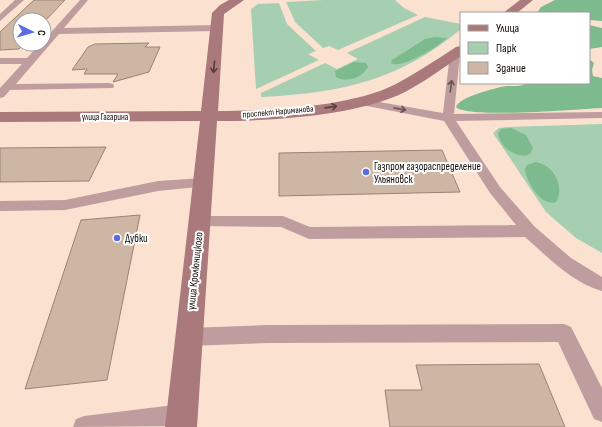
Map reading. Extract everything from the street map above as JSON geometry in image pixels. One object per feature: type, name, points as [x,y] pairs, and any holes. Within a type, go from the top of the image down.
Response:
[{"type":"main road","points":[[209,116],[219,0]]},
{"type":"main road","points":[[218,20],[224,7],[238,0]]},
{"type":"main road","points":[[512,8],[527,0]]},
{"type":"main road","name":"проспект Нариманова","points":[[209,116],[272,115],[362,102],[399,89],[458,52]]},
{"type":"main road","name":"улица Гагарина","points":[[0,117],[209,116]]},
{"type":"main road","name":"улица Кролюницкого","points":[[181,421],[209,116]]},
{"type":"lane","points":[[0,18],[20,0]]},
{"type":"lane","points":[[0,95],[84,0]]},
{"type":"lane","points":[[57,31],[218,20]]},
{"type":"lane","points":[[458,52],[448,118],[495,190],[529,231],[565,263],[592,281],[602,284]]},
{"type":"lane","points":[[0,61],[30,61]]},
{"type":"lane","points":[[8,86],[110,86]]},
{"type":"lane","points":[[362,102],[448,118],[602,115]]},
{"type":"lane","points":[[0,206],[65,205],[158,186],[203,183]]},
{"type":"lane","points":[[200,221],[283,222],[309,233],[529,231]]},
{"type":"lane","points":[[188,337],[268,334],[564,333],[602,411]]},
{"type":"lane","points":[[84,427],[181,421]]},
{"type":"green space","points":[[324,0],[395,0],[404,8],[418,15],[338,50],[329,46],[323,48],[295,22],[286,2]]},
{"type":"green space","points":[[555,0],[602,0],[602,21],[590,20],[590,12],[538,12],[541,7]]},
{"type":"green space","points":[[279,3],[287,24],[316,51],[308,54],[319,60],[256,89],[251,9],[258,4]]},
{"type":"green space","points":[[425,17],[460,24],[460,30],[438,47],[415,61],[367,81],[317,92],[261,97],[261,93],[325,63],[337,69],[358,59],[347,53]]},
{"type":"green space","points":[[590,25],[602,28],[602,47],[590,49]]},
{"type":"green space","points":[[435,37],[447,38],[420,56],[403,63],[391,63],[392,60],[425,39]]},
{"type":"green space","points":[[590,60],[594,63],[592,70],[593,76],[602,78],[602,108],[501,113],[464,111],[456,107],[459,103],[470,96],[506,86],[520,86],[525,84],[590,84]]},
{"type":"green space","points":[[354,62],[366,63],[368,67],[358,77],[344,80],[336,77],[335,71]]},
{"type":"green space","points":[[602,124],[602,253],[576,238],[546,212],[493,133],[499,128],[507,127]]},
{"type":"green space","points":[[511,128],[526,135],[533,148],[530,154],[514,154],[502,143],[498,133],[501,129]]},
{"type":"green space","points":[[536,162],[548,168],[556,177],[559,189],[556,202],[550,203],[545,201],[535,192],[528,180],[525,169],[527,165]]},
{"type":"building","points":[[34,0],[65,0],[52,14],[52,12],[21,12]]},
{"type":"building","points":[[12,21],[12,49],[0,50],[0,32]]},
{"type":"building","points":[[149,43],[145,47],[160,47],[149,72],[113,82],[118,74],[84,74],[87,69],[72,70],[88,47],[95,44]]},
{"type":"building","points":[[106,147],[89,181],[0,182],[0,148]]},
{"type":"building","name":"Газпром газораспределение Ульяновск","points":[[442,150],[460,192],[279,196],[279,153]]},
{"type":"building","points":[[140,215],[107,380],[25,389],[81,220]]},
{"type":"building","points":[[539,364],[565,427],[390,427],[385,390],[422,390],[416,365]]},
{"type":"place","name":"Газпром газораспределение Ульяновск","points":[[366,172]]},
{"type":"place","name":"Дубки","points":[[117,238]]}]
